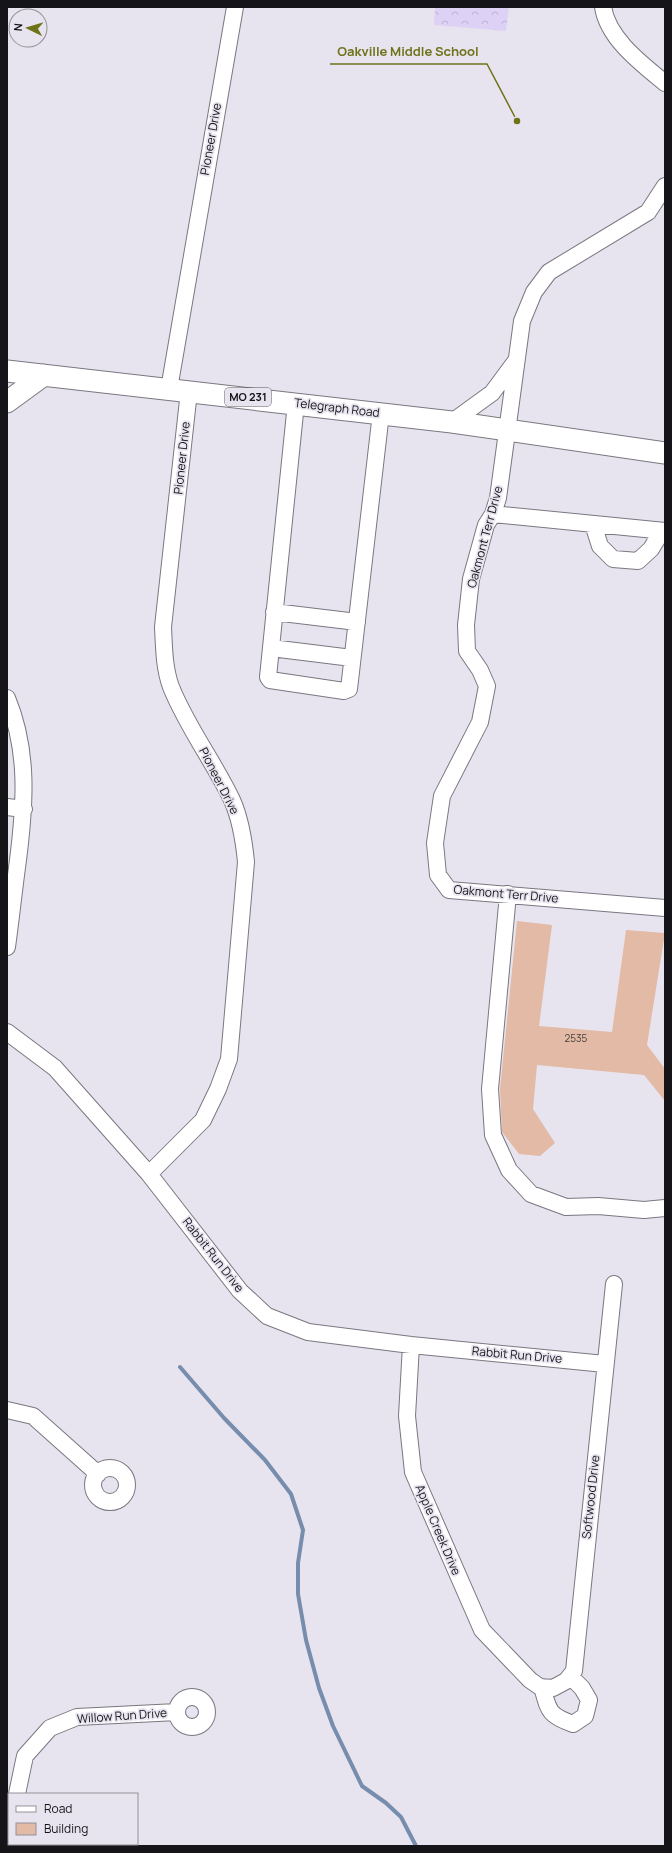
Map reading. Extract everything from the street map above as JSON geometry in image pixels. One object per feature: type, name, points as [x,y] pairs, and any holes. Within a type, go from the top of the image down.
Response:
[{"type":"main road","name":"Telegraph Road","points":[[7,371],[381,413],[508,429],[665,453]]},
{"type":"main road","points":[[7,402],[44,375]]},
{"type":"street","name":"Pioneer Drive","points":[[149,1174],[204,1120],[218,1090],[229,1059],[246,862],[243,832],[232,801],[171,687],[165,660],[163,627],[179,390],[235,7]]},
{"type":"street","points":[[603,7],[605,18],[629,53],[665,83]]},
{"type":"street","name":"Oakmont Terr Drive","points":[[665,186],[648,212],[549,272],[534,292],[522,322],[498,498],[493,514],[486,525],[471,579],[466,625],[466,651],[480,670],[487,686],[480,722],[442,796],[435,843],[438,876],[449,890],[665,908]]},
{"type":"street","points":[[452,422],[492,393],[517,360]]},
{"type":"street","points":[[296,403],[268,675],[270,680],[344,691],[349,689],[381,413]]},
{"type":"street","points":[[493,514],[593,524],[663,531],[651,548],[638,561],[613,559],[600,546],[593,524]]},
{"type":"street","points":[[274,612],[357,622]]},
{"type":"street","points":[[271,648],[352,658]]},
{"type":"street","points":[[7,698],[14,715],[22,748],[24,809],[7,947]]},
{"type":"street","points":[[7,807],[24,809]]},
{"type":"street","points":[[508,894],[490,1090],[494,1135],[509,1170],[531,1194],[566,1207],[598,1206],[644,1210],[665,1208]]},
{"type":"street","name":"Rabbit Run Drive","points":[[7,1032],[55,1068],[149,1174],[240,1291],[267,1316],[308,1332],[411,1345],[605,1364]]},
{"type":"street","name":"Softwood Drive","points":[[570,1676],[574,1671],[614,1284]]},
{"type":"street","name":"Apple Creek Drive","points":[[411,1345],[408,1416],[413,1472],[482,1630],[530,1680],[541,1687]]},
{"type":"street","points":[[7,1410],[33,1416],[98,1474]]},
{"type":"street","points":[[570,1676],[582,1688],[589,1700],[585,1716],[573,1724],[557,1718],[548,1708],[541,1687],[553,1688],[570,1676]]},
{"type":"street","name":"Willow Run Drive","points":[[17,1793],[25,1756],[50,1728],[76,1718],[176,1712]]},
{"type":"green space","points":[[435,7],[509,7],[506,31],[434,25]]},
{"type":"building","points":[[517,921],[552,925],[539,1026],[612,1032],[626,930],[665,933],[647,1045],[665,1069],[665,1101],[644,1075],[537,1065],[533,1109],[555,1143],[540,1156],[519,1154],[502,1132],[500,1089]]},
{"type":"waterway","points":[[180,1367],[224,1418],[265,1460],[291,1494],[303,1530],[298,1563],[298,1594],[306,1640],[319,1688],[333,1726],[362,1786],[386,1803],[401,1817],[416,1846]]},
{"type":"place","name":"Oakville Middle School","points":[[517,121]]}]
